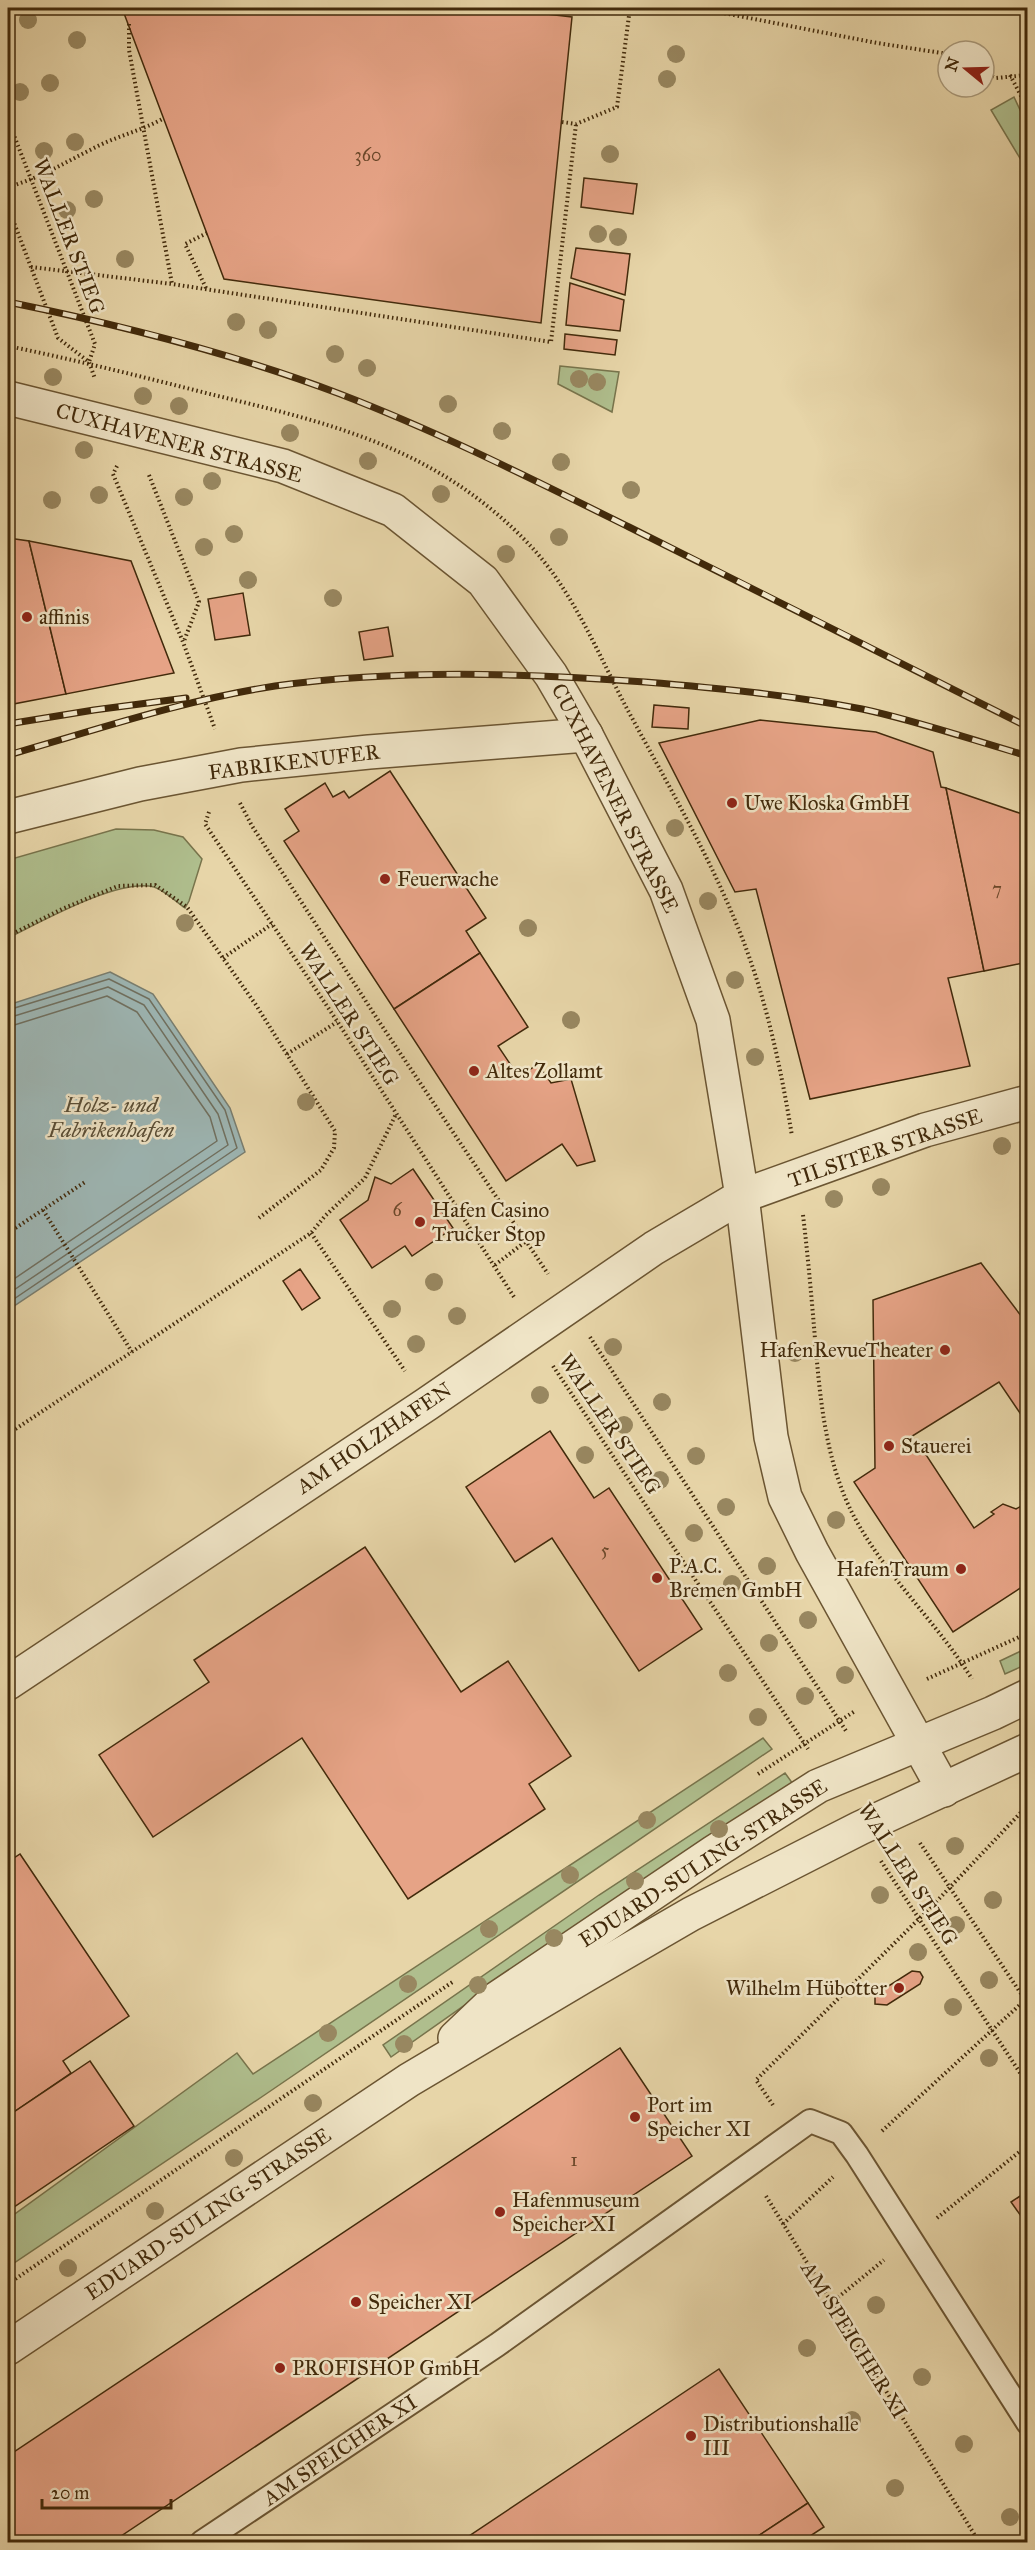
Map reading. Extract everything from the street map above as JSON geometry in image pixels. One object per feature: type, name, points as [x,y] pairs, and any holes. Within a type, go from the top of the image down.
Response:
[{"type":"street","name":"CUXHAVENER STRASSE","points":[[8,398],[283,466],[393,510],[483,581],[551,675],[586,735],[666,890],[710,1009],[742,1196],[771,1437],[785,1497],[812,1552],[944,1790]]},
{"type":"street","name":"FABRIKENUFER","points":[[8,817],[140,784],[222,768],[369,752],[586,735]]},
{"type":"street","name":"TILSITER STRASSE","points":[[742,1196],[925,1130],[1028,1101]]},
{"type":"street","name":"AM HOLZHAFEN","points":[[8,1683],[427,1404],[654,1248],[742,1196]]},
{"type":"street","name":"EDUARD-SULING-STRASSE","points":[[409,2080],[496,1999],[714,1852],[829,1780],[918,1745],[1028,1696]]},
{"type":"street","name":"EDUARD-SULING-STRASSE","points":[[8,2348],[409,2080],[690,1914],[860,1828],[1028,1750]]},
{"type":"lane","name":"AM SPEICHER XI","points":[[202,2542],[497,2344],[810,2121],[841,2133],[857,2155],[1028,2423]]},
{"type":"path","points":[[562,122],[576,124],[617,107],[630,8]]},
{"type":"path","points":[[698,8],[936,52]]},
{"type":"path","points":[[129,24],[129,50],[172,284]]},
{"type":"path","points":[[1010,75],[1028,109]]},
{"type":"path","points":[[996,78],[1028,75]]},
{"type":"path","points":[[8,187],[32,181],[102,144],[144,129],[164,118]]},
{"type":"path","name":"WALLER STIEG","points":[[8,120],[68,271],[94,344],[89,362],[124,452],[113,474],[183,642],[221,745],[222,768],[205,824],[495,1265],[516,1299],[531,1331],[829,1780]]},
{"type":"path","points":[[31,267],[172,284],[551,342],[576,124]]},
{"type":"path","points":[[8,207],[58,338],[89,362]]},
{"type":"path","points":[[206,289],[184,244],[207,233]]},
{"type":"path","points":[[8,346],[89,362],[260,406],[358,435],[426,465],[484,504],[536,552],[571,602],[677,802],[734,918],[764,1002],[782,1075],[799,1177],[820,1397],[835,1469],[856,1521],[915,1605],[962,1663]]},
{"type":"path","points":[[148,472],[199,602],[183,642]]},
{"type":"path","name":"WALLER STIEG","points":[[222,768],[252,826],[525,1242],[569,1305],[868,1765]]},
{"type":"path","points":[[8,936],[62,909],[118,886],[155,885],[187,907],[287,1054],[335,1131],[334,1148],[321,1170],[259,1218]]},
{"type":"path","points":[[223,958],[272,924]]},
{"type":"path","points":[[287,1054],[337,1022]]},
{"type":"path","points":[[8,1434],[311,1233],[325,1216],[365,1178],[396,1114]]},
{"type":"path","points":[[8,1233],[85,1182]]},
{"type":"path","points":[[43,1210],[132,1352]]},
{"type":"path","points":[[311,1233],[427,1404]]},
{"type":"path","points":[[495,1265],[525,1242]]},
{"type":"path","points":[[756,2080],[919,1919],[1028,1805]]},
{"type":"path","name":"WALLER STIEG","points":[[898,1811],[1026,2002]]},
{"type":"path","name":"WALLER STIEG","points":[[860,1828],[1028,2085]]},
{"type":"path","name":"AM SPEICHER XI","points":[[979,2542],[783,2224],[992,2030],[1026,2002]]},
{"type":"green space","points":[[1014,97],[1027,125],[1027,170],[991,110]]},
{"type":"green space","points":[[560,366],[619,372],[612,412],[558,384]]},
{"type":"green space","points":[[116,829],[154,830],[183,837],[202,859],[185,908],[154,887],[139,886],[121,889],[59,912],[8,938],[8,860]]},
{"type":"green space","points":[[1027,1648],[1027,1664],[1005,1674],[1000,1661]]},
{"type":"green space","points":[[763,1738],[772,1749],[8,2267],[8,2219],[237,2053],[253,2074]]},
{"type":"green space","points":[[785,1773],[793,1784],[607,1905],[391,2057],[383,2045],[599,1895]]},
{"type":"water","name":"Holz- und Fabrikenhafen","points":[[110,972],[153,994],[230,1108],[245,1152],[8,1310],[8,1005]]},
{"type":"building","points":[[122,8],[496,8],[572,17],[541,323],[224,279]]},
{"type":"building","points":[[584,178],[637,184],[633,214],[581,207]]},
{"type":"building","points":[[576,248],[630,254],[625,295],[571,278]]},
{"type":"building","points":[[570,283],[624,300],[620,331],[566,325]]},
{"type":"building","points":[[565,334],[617,340],[615,355],[564,349]]},
{"type":"building","name":"affinis","points":[[8,538],[29,541],[66,694],[8,705]]},
{"type":"building","points":[[29,541],[131,561],[174,673],[66,694]]},
{"type":"building","points":[[243,593],[250,635],[215,640],[208,599]]},
{"type":"building","points":[[388,627],[393,656],[364,660],[359,632]]},
{"type":"building","points":[[654,705],[689,708],[688,729],[652,727]]},
{"type":"building","points":[[760,720],[876,732],[933,752],[941,787],[946,788],[984,971],[948,978],[970,1066],[810,1099],[756,889],[735,892],[659,743]]},
{"type":"building","name":"Feuerwache","points":[[390,771],[486,918],[466,931],[480,953],[394,1009],[284,841],[299,831],[285,809],[325,783],[333,797],[344,791],[349,798]]},
{"type":"building","points":[[946,788],[1028,816],[1028,986],[1023,963],[984,971]]},
{"type":"building","name":"Altes Zollamt","points":[[480,953],[528,1027],[498,1046],[519,1077],[538,1064],[551,1083],[571,1079],[595,1161],[577,1166],[562,1144],[506,1181],[394,1009]]},
{"type":"building","points":[[413,1169],[453,1228],[412,1256],[405,1246],[372,1268],[340,1220],[368,1200],[375,1177],[391,1184]]},
{"type":"building","name":"Stauerei","points":[[981,1263],[1028,1325],[1028,1425],[999,1382],[901,1443],[905,1449],[917,1441],[974,1528],[994,1514],[991,1512],[1003,1504],[1016,1509],[1028,1502],[1028,1583],[953,1632],[854,1482],[875,1468],[873,1300]]},
{"type":"building","points":[[300,1269],[320,1298],[302,1310],[283,1281]]},
{"type":"building","points":[[550,1431],[594,1498],[609,1488],[702,1629],[639,1671],[552,1538],[515,1562],[466,1487]]},
{"type":"building","points":[[365,1547],[461,1692],[508,1661],[571,1756],[529,1784],[545,1809],[408,1899],[302,1738],[153,1837],[99,1755],[209,1682],[194,1660]]},
{"type":"building","points":[[20,1854],[129,2016],[63,2061],[71,2073],[8,2116],[8,1862]]},
{"type":"building","name":"Wilhelm Hübotter","points":[[912,1971],[920,1972],[923,1977],[920,1984],[887,2005],[875,2004],[875,1996],[879,1992]]},
{"type":"building","name":"Speicher XI","points":[[620,2048],[692,2156],[112,2542],[8,2542],[8,2456]]},
{"type":"building","points":[[90,2061],[134,2126],[8,2211],[8,2116]]},
{"type":"building","points":[[1028,2191],[1028,2226],[1011,2202]]},
{"type":"building","name":"Distributionshalle III","points":[[719,2369],[808,2503],[749,2542],[460,2542]]},
{"type":"building","points":[[808,2503],[824,2527],[801,2542],[749,2542]]},
{"type":"railway","points":[[8,302],[134,330],[217,353],[299,379],[377,409],[450,440],[558,492],[1028,727]]},
{"type":"railway","points":[[8,755],[140,716],[241,692],[275,686],[367,677],[460,674],[552,676],[645,682],[727,689],[808,700],[883,714],[1028,756]]},
{"type":"railway","points":[[8,724],[186,698]]},
{"type":"place","name":"affinis","points":[[27,617]]},
{"type":"place","name":"Uwe Kloska GmbH","points":[[732,803]]},
{"type":"place","name":"Feuerwache","points":[[385,879]]},
{"type":"place","name":"Altes Zollamt","points":[[474,1071]]},
{"type":"place","name":"Hafen Casino Trucker Stop","points":[[420,1222]]},
{"type":"place","name":"HafenRevueTheater","points":[[945,1350]]},
{"type":"place","name":"Stauerei","points":[[889,1446]]},
{"type":"place","name":"HafenTraum","points":[[961,1569]]},
{"type":"place","name":"P.A.C. Bremen GmbH","points":[[657,1578]]},
{"type":"place","name":"Wilhelm Hübotter","points":[[899,1988]]},
{"type":"place","name":"Port im Speicher XI","points":[[635,2117]]},
{"type":"place","name":"Hafenmuseum Speicher XI","points":[[500,2212]]},
{"type":"place","name":"Speicher XI","points":[[356,2302]]},
{"type":"place","name":"PROFISHOP GmbH","points":[[280,2368]]},
{"type":"place","name":"Distributionshalle III","points":[[691,2436]]}]
